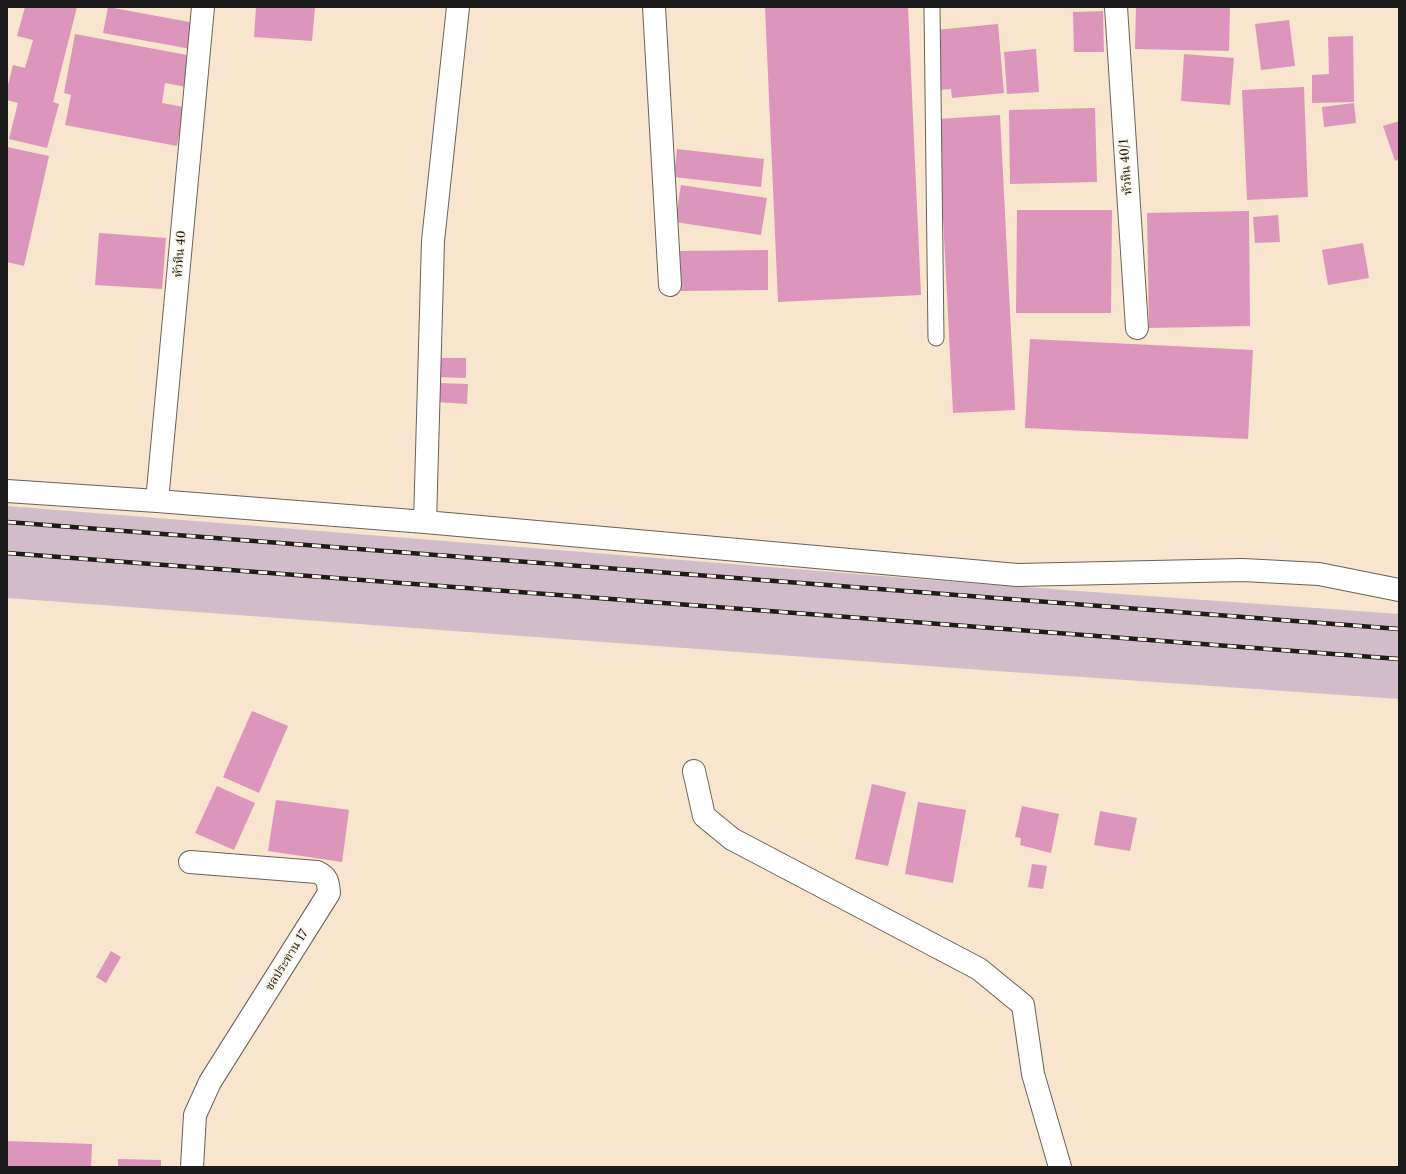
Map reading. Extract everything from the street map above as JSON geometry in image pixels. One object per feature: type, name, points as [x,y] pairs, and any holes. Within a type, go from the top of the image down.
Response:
[{"type":"street","name":"หัวหิน 40","points":[[158,501],[203,7]]},
{"type":"street","points":[[425,522],[433,241],[458,7]]},
{"type":"street","points":[[654,7],[670,285]]},
{"type":"street","name":"หัวหิน 40/1","points":[[1116,7],[1137,328]]},
{"type":"street","points":[[7,491],[425,522],[1017,575],[1243,570],[1319,574],[1399,590]]},
{"type":"street","points":[[694,771],[704,816],[732,839],[979,969],[1023,1005],[1033,1074],[1060,1167]]},
{"type":"street","name":"ชลประทาน 17","points":[[190,862],[317,872],[324,875],[328,882],[329,893],[210,1082],[195,1115],[192,1167]]},
{"type":"lane","points":[[932,7],[936,338]]},
{"type":"shaded area","points":[[7,506],[982,584],[1399,614],[1399,699],[996,671],[7,598]]},
{"type":"building","points":[[25,7],[77,7],[53,102],[59,104],[47,148],[9,139],[18,103],[7,100],[7,89],[13,65],[25,68],[33,40],[17,36]]},
{"type":"building","points":[[108,7],[195,23],[191,49],[103,33]]},
{"type":"building","points":[[256,7],[315,7],[312,41],[254,37]]},
{"type":"building","points":[[765,7],[908,7],[921,295],[778,302]]},
{"type":"building","points":[[1136,7],[1230,7],[1229,51],[1135,49]]},
{"type":"building","points":[[1103,11],[1104,52],[1074,52],[1073,12]]},
{"type":"building","points":[[1289,20],[1295,66],[1261,70],[1255,24]]},
{"type":"building","points":[[998,24],[1004,93],[952,98],[951,89],[940,90],[935,30]]},
{"type":"building","points":[[75,34],[192,56],[187,87],[165,83],[162,103],[184,107],[177,146],[65,125],[71,95],[64,93]]},
{"type":"building","points":[[1353,36],[1354,102],[1312,103],[1312,75],[1329,74],[1328,37]]},
{"type":"building","points":[[1036,49],[1039,92],[1007,94],[1004,52]]},
{"type":"building","points":[[1184,54],[1234,58],[1230,105],[1181,101]]},
{"type":"building","points":[[1304,87],[1308,197],[1247,200],[1242,90]]},
{"type":"building","points":[[1354,103],[1356,123],[1324,127],[1322,107]]},
{"type":"building","points":[[1095,108],[1097,182],[1010,184],[1009,110]]},
{"type":"building","points":[[1000,115],[1015,410],[953,413],[938,119]]},
{"type":"building","points":[[1399,121],[1399,159],[1395,161],[1383,126]]},
{"type":"building","points":[[7,147],[49,156],[24,266],[7,262]]},
{"type":"building","points":[[677,149],[764,159],[761,187],[674,177]]},
{"type":"building","points":[[681,185],[767,198],[761,235],[675,222]]},
{"type":"building","points":[[1017,210],[1112,210],[1111,313],[1016,313]]},
{"type":"building","points":[[1249,211],[1250,326],[1149,328],[1147,213]]},
{"type":"building","points":[[1278,215],[1280,242],[1255,243],[1253,217]]},
{"type":"building","points":[[99,233],[166,238],[162,289],[95,285]]},
{"type":"building","points":[[1363,243],[1369,278],[1328,285],[1322,250]]},
{"type":"building","points":[[768,250],[768,290],[681,291],[680,251]]},
{"type":"building","points":[[1030,339],[1253,350],[1248,439],[1025,428]]},
{"type":"building","points":[[436,358],[466,358],[466,378],[436,377]]},
{"type":"building","points":[[436,383],[468,384],[467,404],[435,402]]},
{"type":"building","points":[[252,711],[288,726],[259,793],[223,777]]},
{"type":"building","points":[[872,784],[906,792],[888,866],[855,859]]},
{"type":"building","points":[[217,786],[255,803],[234,850],[195,833]]},
{"type":"building","points":[[276,800],[349,810],[342,862],[268,851]]},
{"type":"building","points":[[918,802],[966,810],[953,883],[905,874]]},
{"type":"building","points":[[1022,806],[1059,814],[1051,853],[1020,845],[1021,838],[1015,837]]},
{"type":"building","points":[[1100,811],[1137,818],[1130,851],[1094,845]]},
{"type":"building","points":[[1032,864],[1047,866],[1043,889],[1028,887]]},
{"type":"building","points":[[111,951],[121,957],[106,983],[96,977]]},
{"type":"building","points":[[7,1141],[92,1144],[91,1167],[7,1167]]},
{"type":"building","points":[[118,1159],[161,1160],[161,1167],[118,1167]]},
{"type":"railway","points":[[7,522],[1399,629]]},
{"type":"railway","points":[[7,553],[1399,659]]}]
